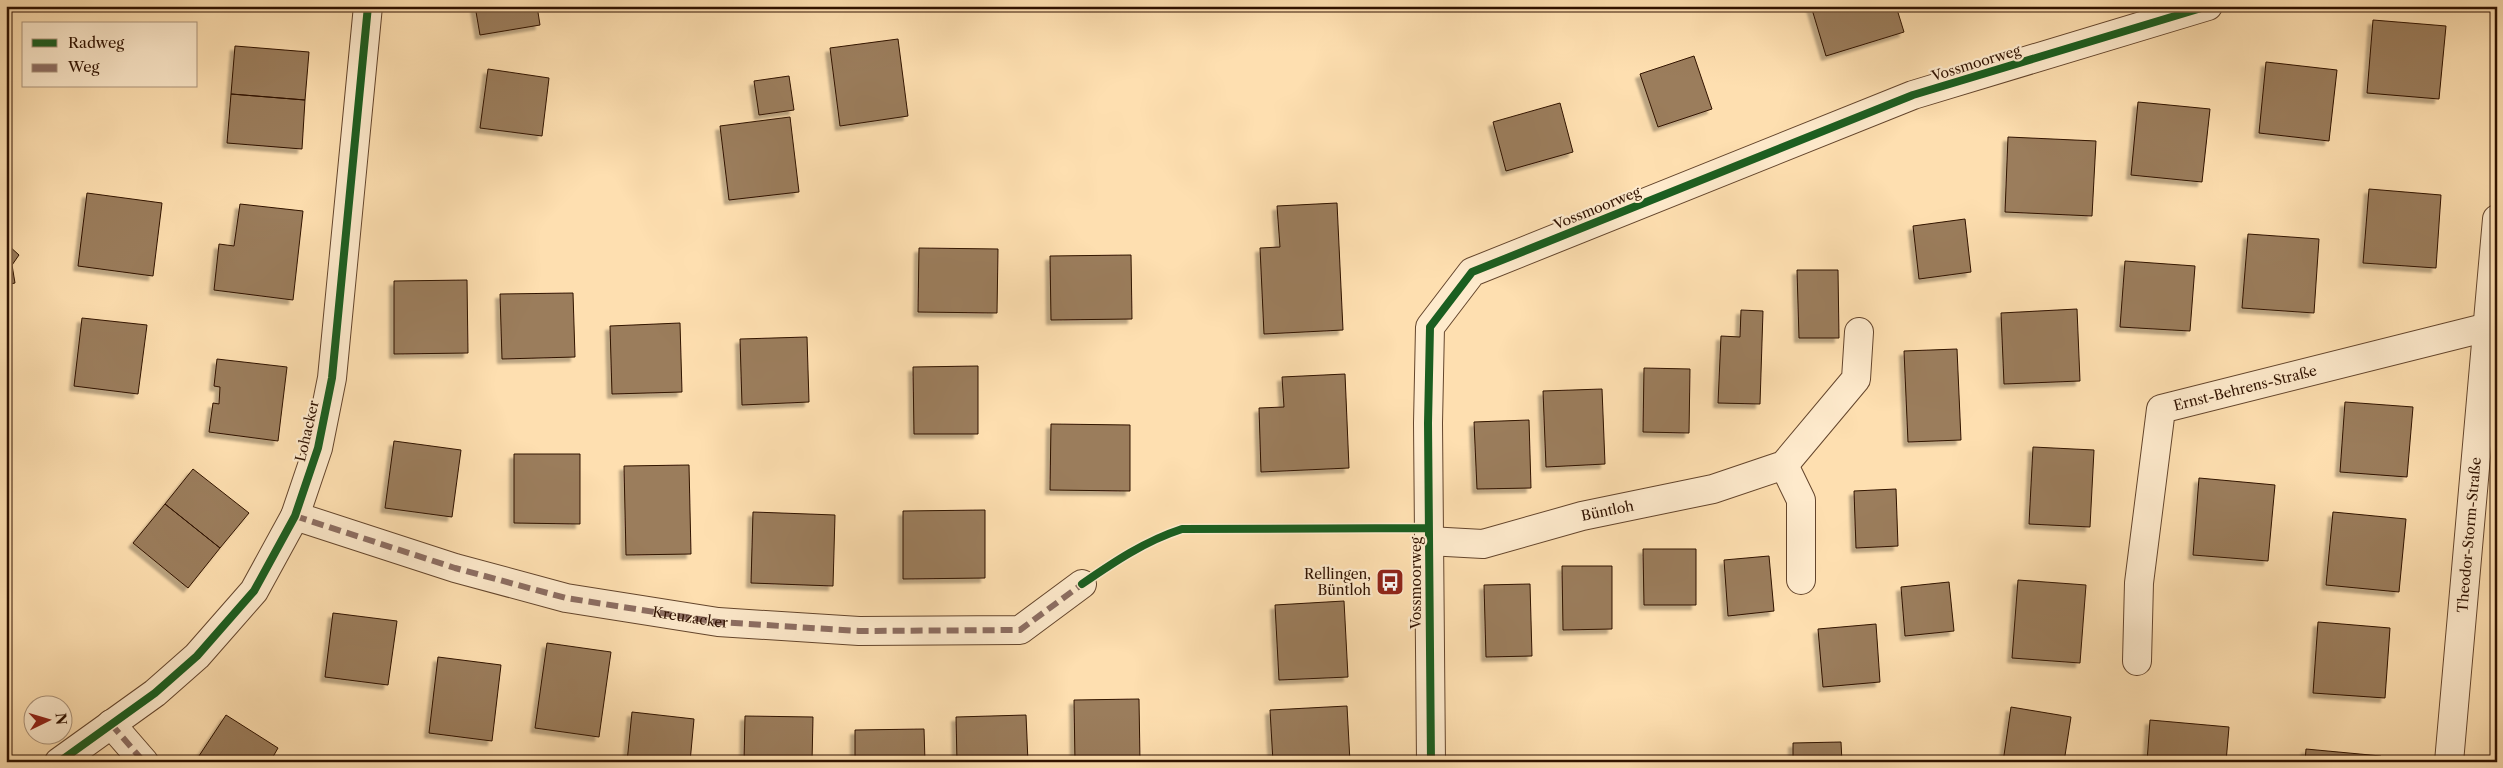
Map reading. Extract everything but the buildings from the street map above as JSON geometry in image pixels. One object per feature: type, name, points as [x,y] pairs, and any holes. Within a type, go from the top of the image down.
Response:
[{"type":"street","name":"Lohacker","points":[[59,762],[155,693],[197,656],[254,591],[295,516],[318,448],[332,378],[368,6]]},
{"type":"street","name":"Vossmoorweg","points":[[1432,762],[1428,542],[1430,327],[1472,272],[1913,96],[2208,6]]},
{"type":"street","name":"Theodor-Storm-Straße","points":[[2449,762],[2497,219]]},
{"type":"street","name":"Ernst-Behrens-Straße","points":[[2137,661],[2139,583],[2161,409],[2488,327]]},
{"type":"street","points":[[1801,580],[1801,500],[1784,465],[1856,379],[1859,332]]},
{"type":"street","name":"Büntloh","points":[[1428,542],[1483,544],[1582,516],[1713,489],[1784,465]]},
{"type":"street","name":"Kreuzacker","points":[[295,516],[455,568],[566,598],[718,622],[859,631],[1020,630],[1082,584]]},
{"type":"street","points":[[111,724],[144,762]]},
{"type":"marked path","points":[[295,516],[455,568],[566,598],[718,622],[859,631],[1020,630],[1085,582]]},
{"type":"marked path","points":[[111,724],[144,762]]},
{"type":"cycle path","points":[[59,762],[155,693],[197,656],[254,591],[295,516],[318,448],[332,378],[368,6]]},
{"type":"cycle path","points":[[1431,762],[1428,423],[1430,327],[1472,272],[1913,95],[2208,6]]},
{"type":"cycle path","points":[[1082,584],[1143,546],[1182,529],[1428,528]]},
{"type":"place","name":"Rellingen, Büntloh","points":[[1390,582]]}]
